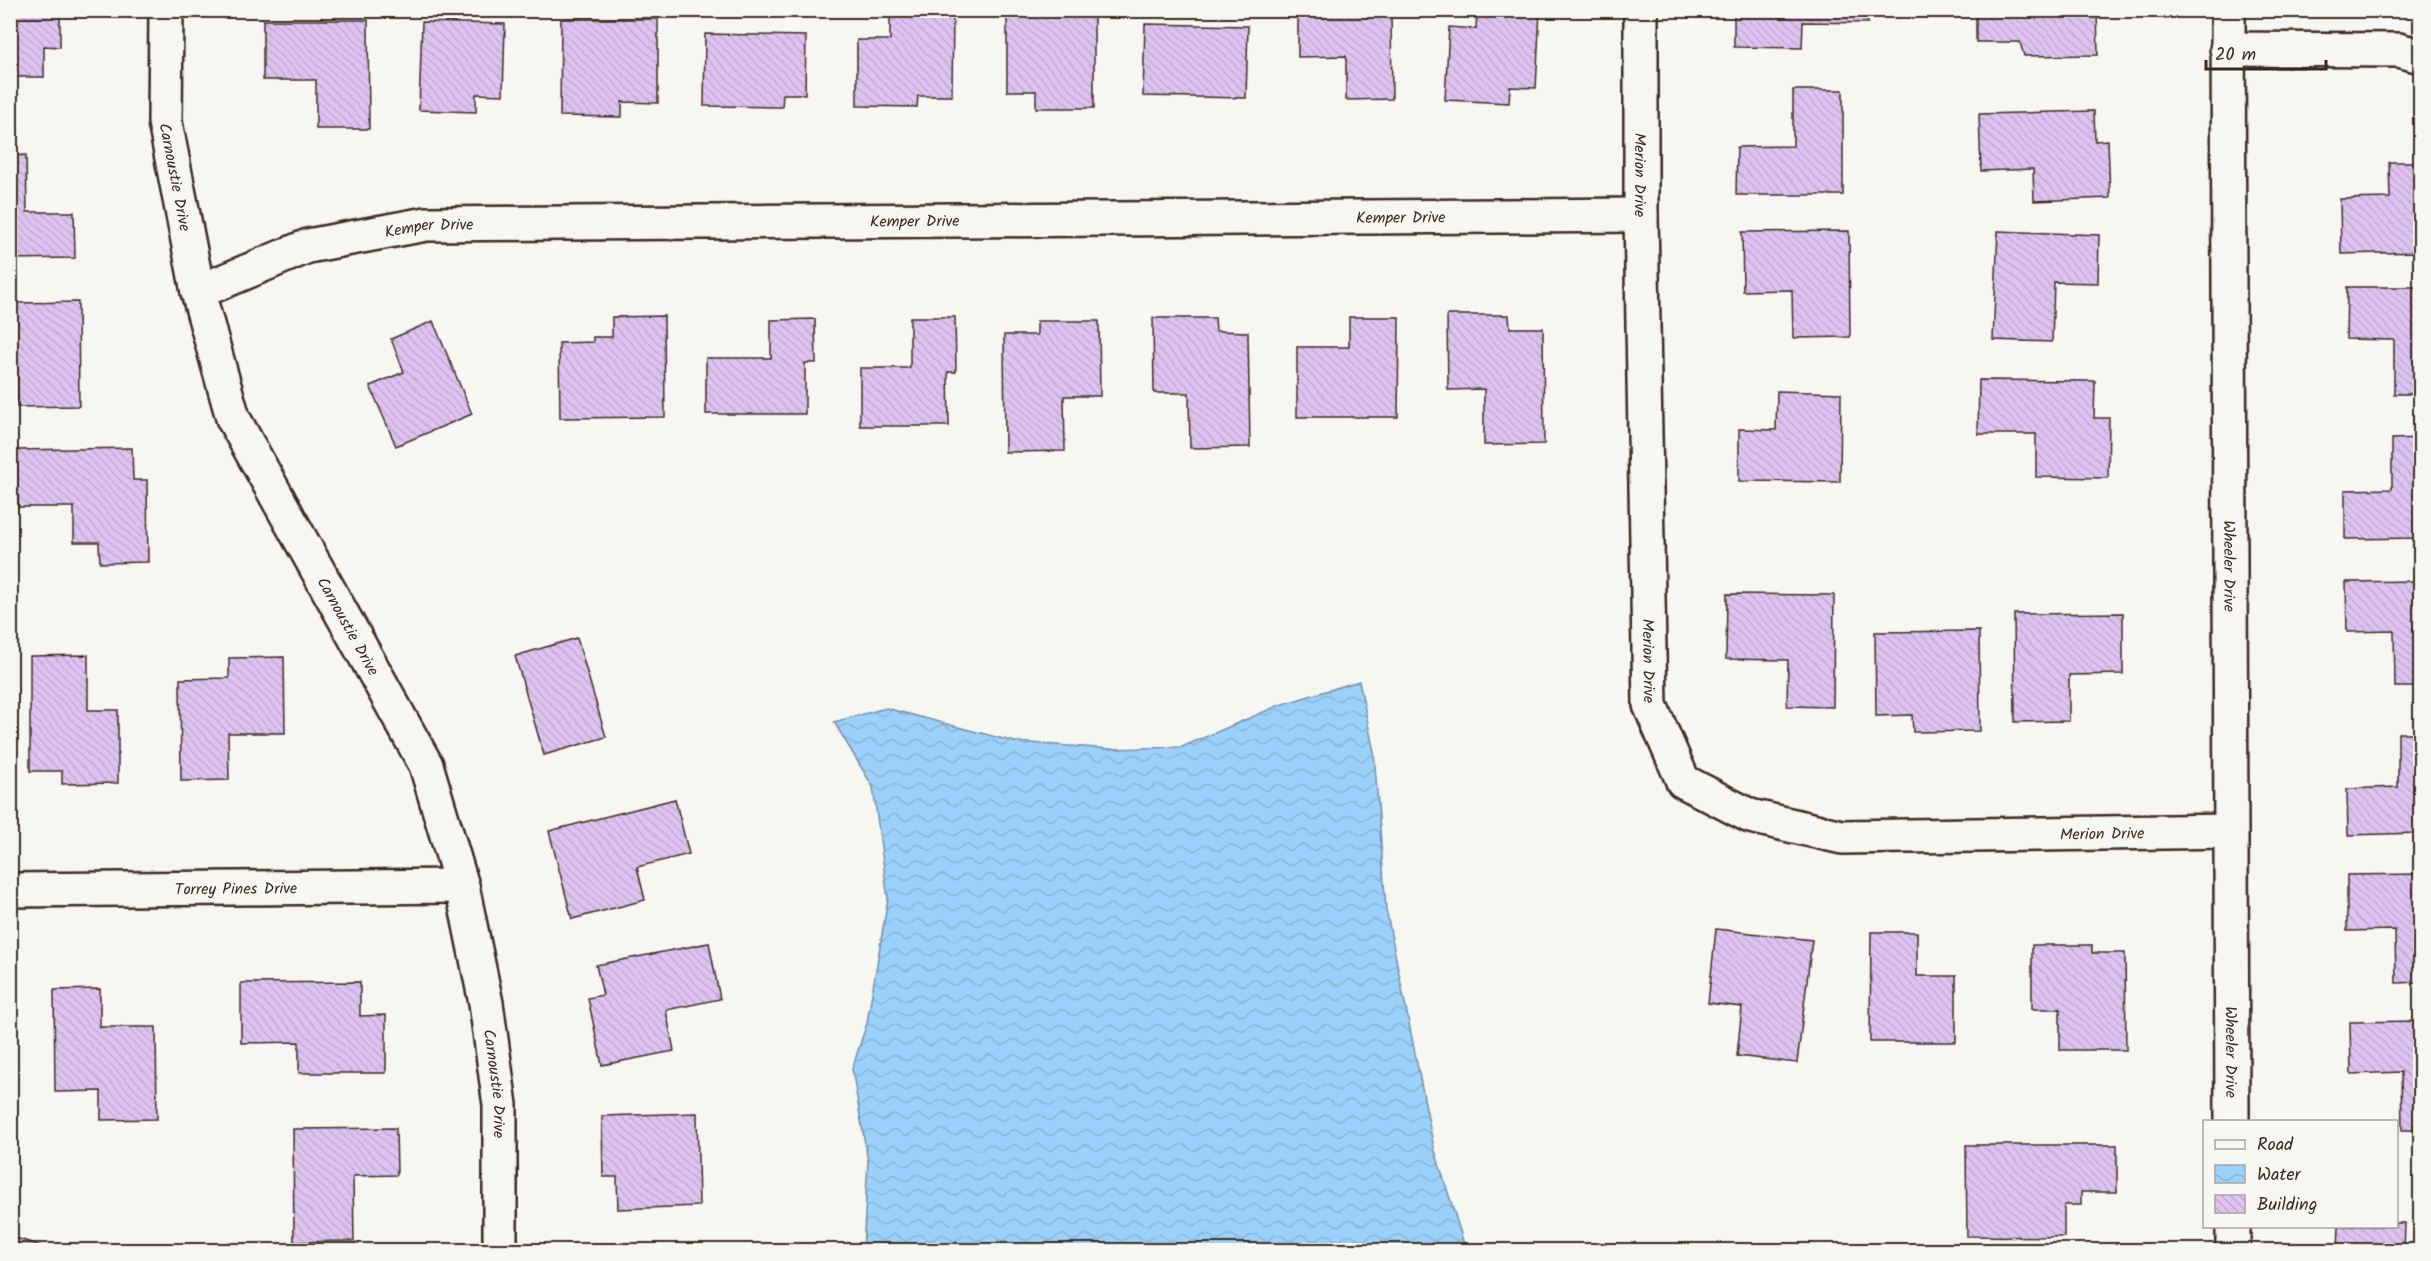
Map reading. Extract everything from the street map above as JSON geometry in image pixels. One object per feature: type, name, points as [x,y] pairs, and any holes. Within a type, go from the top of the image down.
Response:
[{"type":"street","name":"Carnoustie Drive","points":[[166,10],[165,122],[198,292],[233,418],[426,765],[462,886],[486,1003],[500,1105],[500,1251]]},
{"type":"street","name":"Merion Drive","points":[[1641,10],[1641,214],[1650,705],[1683,782],[1750,816],[1842,837],[2230,831]]},
{"type":"street","name":"Wheeler Drive","points":[[2228,10],[2232,1120]]},
{"type":"street","points":[[2228,49],[2399,50],[2421,56]]},
{"type":"street","name":"Kemper Drive","points":[[198,292],[308,246],[426,224],[1641,214]]},
{"type":"street","name":"Torrey Pines Drive","points":[[10,890],[462,886]]},
{"type":"street","points":[[2233,1228],[2233,1251]]},
{"type":"water","points":[[1359,681],[1374,752],[1386,909],[1434,1148],[1466,1250],[863,1250],[868,1161],[852,1069],[867,1023],[888,899],[873,787],[834,722],[886,708],[1015,742],[1111,749],[1182,747],[1280,705]]},
{"type":"building","points":[[10,10],[60,10],[60,47],[44,46],[44,77],[10,77]]},
{"type":"building","points":[[890,10],[953,10],[952,96],[918,96],[917,107],[857,106],[857,40],[890,40]]},
{"type":"building","points":[[1298,10],[1391,10],[1392,99],[1346,100],[1346,56],[1298,57]]},
{"type":"building","points":[[1477,10],[1540,10],[1536,88],[1510,87],[1509,103],[1445,100],[1449,27],[1476,29]]},
{"type":"building","points":[[1734,10],[1868,10],[1868,23],[1803,22],[1802,48],[1734,47]]},
{"type":"building","points":[[1976,10],[2097,10],[2098,55],[2024,56],[2020,42],[1976,42]]},
{"type":"building","points":[[1094,15],[1094,108],[1036,108],[1036,91],[1007,91],[1007,16]]},
{"type":"building","points":[[561,19],[658,19],[658,103],[622,102],[622,117],[560,116]]},
{"type":"building","points":[[263,20],[368,20],[369,129],[316,129],[316,80],[263,80]]},
{"type":"building","points":[[422,22],[505,24],[503,95],[476,94],[476,112],[419,110]]},
{"type":"building","points":[[1145,24],[1248,26],[1246,98],[1143,96]]},
{"type":"building","points":[[705,34],[806,36],[805,94],[783,94],[782,107],[704,106]]},
{"type":"building","points":[[1793,90],[1843,90],[1843,195],[1736,195],[1737,147],[1793,146]]},
{"type":"building","points":[[2094,111],[2095,141],[2108,140],[2110,198],[2034,201],[2033,169],[1981,171],[1979,114]]},
{"type":"building","points":[[26,155],[27,212],[74,212],[75,258],[10,259],[10,156]]},
{"type":"building","points":[[2389,162],[2420,162],[2420,252],[2341,254],[2340,199],[2390,198]]},
{"type":"building","points":[[1849,231],[1850,337],[1793,338],[1792,290],[1743,291],[1742,232]]},
{"type":"building","points":[[1998,231],[2099,235],[2098,283],[2054,282],[2052,342],[1993,340]]},
{"type":"building","points":[[2347,287],[2420,287],[2420,394],[2394,394],[2394,340],[2346,339]]},
{"type":"building","points":[[78,302],[79,406],[17,407],[16,303]]},
{"type":"building","points":[[1447,315],[1509,315],[1510,328],[1543,328],[1544,444],[1484,445],[1484,389],[1448,390]]},
{"type":"building","points":[[664,316],[665,417],[560,418],[559,343],[593,342],[593,337],[612,337],[612,317]]},
{"type":"building","points":[[910,317],[955,317],[956,372],[948,372],[949,426],[860,426],[860,368],[910,368]]},
{"type":"building","points":[[1349,317],[1399,317],[1398,417],[1297,417],[1297,347],[1349,347]]},
{"type":"building","points":[[1153,318],[1215,318],[1216,331],[1248,332],[1250,447],[1190,448],[1189,393],[1154,393]]},
{"type":"building","points":[[815,319],[816,363],[805,363],[805,414],[706,414],[706,358],[771,358],[771,320]]},
{"type":"building","points":[[433,321],[472,414],[396,446],[370,386],[404,372],[391,339]]},
{"type":"building","points":[[1037,321],[1099,321],[1100,396],[1064,396],[1065,451],[1005,452],[1004,335],[1037,335]]},
{"type":"building","points":[[1979,380],[2095,381],[2094,418],[2109,418],[2108,478],[2036,477],[2036,434],[1978,434]]},
{"type":"building","points":[[1777,391],[1841,393],[1840,482],[1739,481],[1739,429],[1776,430]]},
{"type":"building","points":[[2420,438],[2420,538],[2345,539],[2345,490],[2392,489],[2392,439]]},
{"type":"building","points":[[132,448],[133,480],[147,480],[148,562],[100,563],[99,542],[74,542],[74,507],[18,507],[17,450]]},
{"type":"building","points":[[2420,581],[2420,687],[2395,687],[2394,631],[2347,632],[2346,582]]},
{"type":"building","points":[[1727,594],[1834,595],[1833,707],[1787,706],[1788,660],[1726,659]]},
{"type":"building","points":[[2123,613],[2123,674],[2069,675],[2069,721],[2015,722],[2014,614]]},
{"type":"building","points":[[1979,631],[1980,731],[1913,732],[1912,715],[1876,716],[1875,632]]},
{"type":"building","points":[[577,638],[606,737],[544,755],[515,656]]},
{"type":"building","points":[[88,655],[88,710],[118,710],[118,783],[62,784],[62,771],[30,771],[30,656]]},
{"type":"building","points":[[284,657],[285,733],[228,733],[229,780],[181,781],[180,679],[229,678],[229,658]]},
{"type":"building","points":[[2398,733],[2420,733],[2420,833],[2348,835],[2347,789],[2398,787]]},
{"type":"building","points":[[675,799],[689,854],[637,867],[645,900],[572,919],[549,831]]},
{"type":"building","points":[[2420,874],[2420,982],[2396,983],[2395,930],[2347,931],[2347,875]]},
{"type":"building","points":[[1716,929],[1812,940],[1797,1063],[1737,1056],[1742,1007],[1708,1003]]},
{"type":"building","points":[[1871,932],[1917,932],[1917,976],[1956,976],[1956,1042],[1870,1042]]},
{"type":"building","points":[[709,943],[720,999],[666,1010],[674,1051],[602,1065],[588,998],[603,995],[596,965]]},
{"type":"building","points":[[2032,945],[2092,945],[2092,953],[2125,953],[2126,1050],[2060,1050],[2060,1009],[2032,1009]]},
{"type":"building","points":[[360,982],[360,1016],[386,1015],[386,1073],[299,1073],[299,1042],[241,1043],[241,983]]},
{"type":"building","points":[[100,989],[100,1027],[156,1027],[157,1119],[101,1120],[101,1091],[55,1092],[54,990]]},
{"type":"building","points":[[2420,1021],[2420,1130],[2402,1130],[2401,1072],[2351,1074],[2350,1022]]},
{"type":"building","points":[[697,1113],[699,1206],[618,1209],[617,1177],[603,1177],[602,1116]]},
{"type":"building","points":[[396,1128],[397,1175],[353,1176],[354,1241],[294,1242],[293,1129]]},
{"type":"building","points":[[1966,1145],[2117,1145],[2117,1192],[2081,1192],[2081,1205],[2064,1205],[2064,1237],[1967,1236]]},
{"type":"building","points":[[2398,1223],[2405,1223],[2404,1250],[2338,1250],[2339,1228],[2398,1228]]},
{"type":"building","points":[[10,1236],[53,1250],[10,1250]]}]
